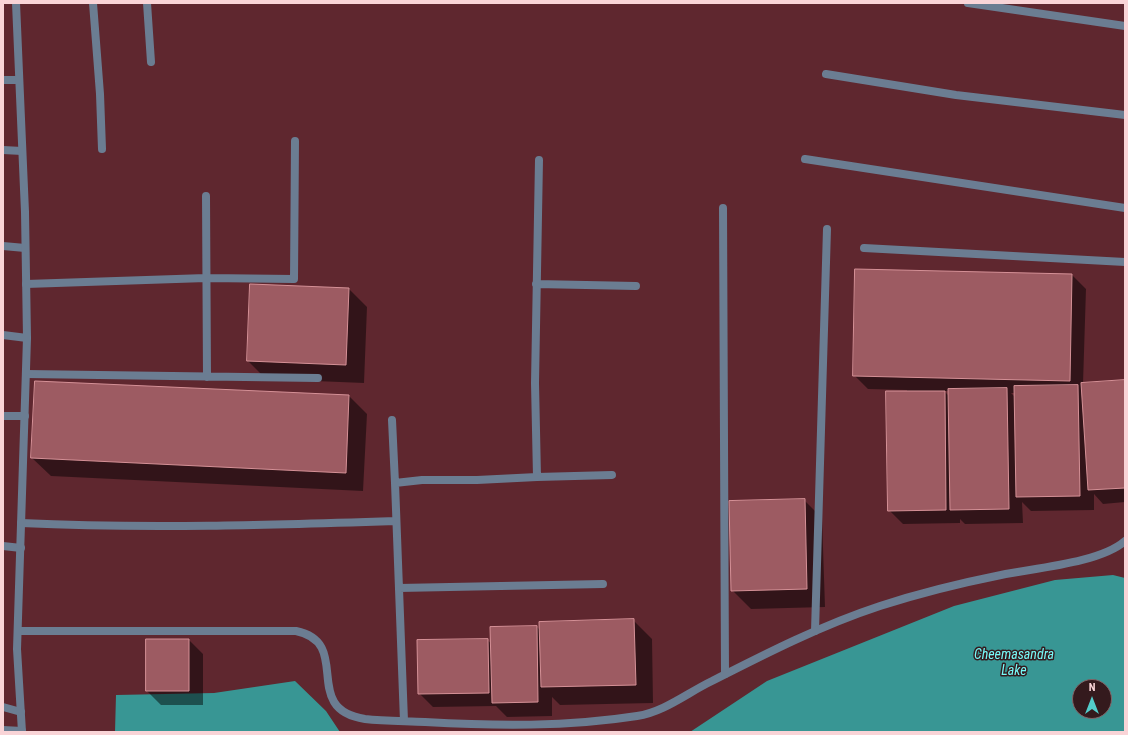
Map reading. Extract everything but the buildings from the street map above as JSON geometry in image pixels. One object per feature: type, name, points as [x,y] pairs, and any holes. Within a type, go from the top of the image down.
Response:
[{"type":"street","points":[[3,730],[22,732],[18,631],[27,338],[26,248],[16,3]]},
{"type":"street","points":[[93,3],[100,94],[102,149]]},
{"type":"street","points":[[147,3],[151,62]]},
{"type":"street","points":[[968,3],[1125,26]]},
{"type":"street","points":[[826,74],[956,95],[1125,115]]},
{"type":"street","points":[[3,80],[19,80]]},
{"type":"street","points":[[26,284],[206,278],[294,279],[295,141]]},
{"type":"street","points":[[3,150],[22,151]]},
{"type":"street","points":[[805,159],[1125,208]]},
{"type":"street","points":[[537,477],[535,418],[539,160]]},
{"type":"street","points":[[206,196],[207,377]]},
{"type":"street","points":[[723,208],[725,674]]},
{"type":"street","points":[[815,631],[827,229]]},
{"type":"street","points":[[3,246],[26,248]]},
{"type":"street","points":[[864,248],[1125,262]]},
{"type":"street","points":[[536,284],[636,286]]},
{"type":"street","points":[[3,335],[27,338]]},
{"type":"street","points":[[26,374],[318,378]]},
{"type":"street","points":[[3,416],[25,416]]},
{"type":"street","points":[[392,420],[404,721]]},
{"type":"street","points":[[395,483],[422,480],[612,476]]},
{"type":"street","points":[[21,523],[58,525],[217,525],[396,521]]},
{"type":"street","points":[[18,631],[260,630],[304,633],[316,640],[324,652],[330,690],[334,703],[340,711],[364,718],[404,721],[515,725],[577,723],[637,716],[660,710],[687,693],[815,631],[888,604],[950,586],[1077,560],[1114,548],[1125,541]]},
{"type":"street","points":[[3,546],[21,548]]},
{"type":"street","points":[[399,588],[603,584]]},
{"type":"street","points":[[3,707],[21,712]]},
{"type":"water","name":"Cheemasandra Lake","points":[[1113,575],[1125,578],[1125,732],[690,732],[767,681],[954,606],[1055,580]]},
{"type":"water","points":[[295,681],[326,711],[340,732],[115,732],[116,695],[214,693]]}]
